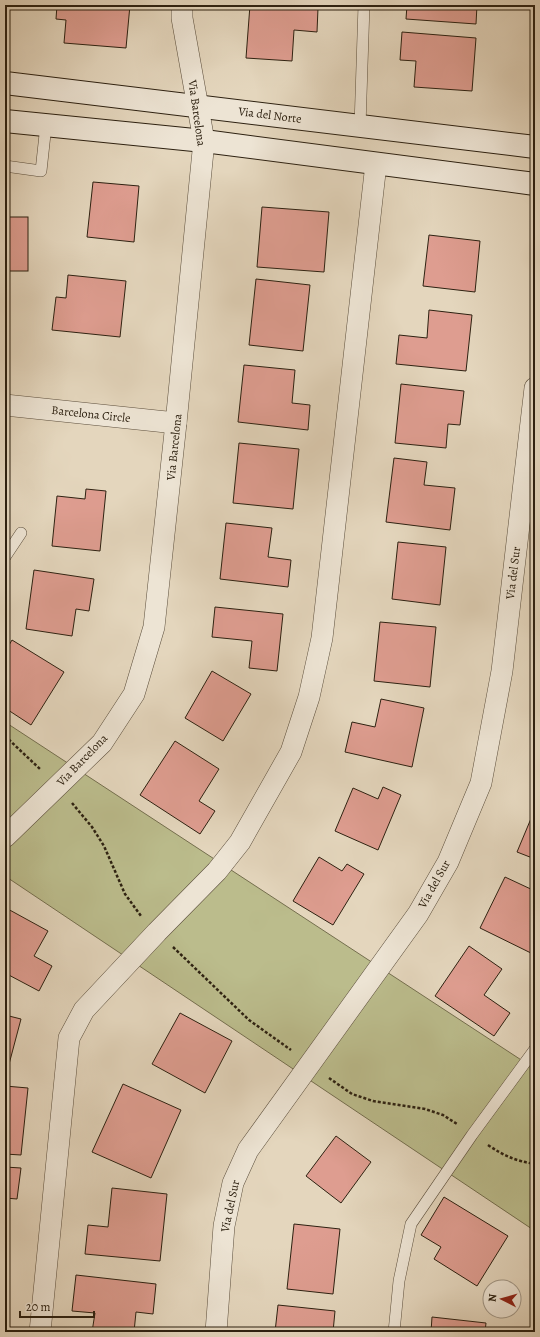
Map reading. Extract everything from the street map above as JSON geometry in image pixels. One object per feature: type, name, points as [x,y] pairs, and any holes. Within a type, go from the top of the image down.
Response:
[{"type":"street","name":"Via Barcelona","points":[[5,837],[102,743],[134,694],[154,627],[204,141],[182,18],[182,5]]},
{"type":"street","name":"Via del Norte","points":[[5,83],[535,147]]},
{"type":"street","points":[[5,121],[204,141],[535,184]]},
{"type":"street","points":[[40,1332],[69,1038],[84,1010],[217,871],[240,842],[291,752],[309,697],[322,638],[376,164]]},
{"type":"street","name":"Via del Sur","points":[[216,1332],[224,1226],[233,1183],[248,1150],[418,914],[448,862],[481,783],[502,671],[535,388]]},
{"type":"street","name":"Barcelona Circle","points":[[5,405],[176,423]]},
{"type":"lane","points":[[360,126],[364,5]]},
{"type":"lane","points":[[5,166],[41,171],[46,125]]},
{"type":"lane","points":[[5,557],[21,533]]},
{"type":"lane","points":[[394,1332],[399,1281],[411,1224],[472,1135],[534,1053]]},
{"type":"path","points":[[5,736],[39,768]]},
{"type":"path","points":[[332,1081],[352,1094],[373,1101],[425,1108],[443,1115],[502,1155],[522,1162],[535,1164]]},
{"type":"green space","points":[[5,722],[535,1069],[535,1231],[5,876]]},
{"type":"building","points":[[57,5],[130,5],[126,48],[64,43],[66,20],[56,19]]},
{"type":"building","points":[[250,5],[318,8],[317,32],[294,30],[292,61],[246,58]]},
{"type":"building","points":[[407,5],[477,5],[476,24],[406,19]]},
{"type":"building","points":[[402,32],[476,38],[472,91],[414,87],[416,61],[400,60]]},
{"type":"building","points":[[93,182],[139,186],[134,242],[87,237]]},
{"type":"building","points":[[262,207],[329,212],[324,272],[257,267]]},
{"type":"building","points":[[5,217],[28,217],[28,271],[5,271]]},
{"type":"building","points":[[429,235],[480,241],[475,292],[423,286]]},
{"type":"building","points":[[68,275],[126,281],[120,337],[52,330],[56,297],[66,298]]},
{"type":"building","points":[[256,279],[310,285],[303,351],[249,345]]},
{"type":"building","points":[[429,310],[472,315],[466,371],[396,364],[399,335],[427,338]]},
{"type":"building","points":[[244,365],[295,370],[292,403],[310,405],[308,430],[238,422]]},
{"type":"building","points":[[401,384],[464,391],[460,425],[448,424],[446,448],[395,443]]},
{"type":"building","points":[[239,443],[299,449],[293,509],[233,503]]},
{"type":"building","points":[[394,458],[427,462],[424,485],[455,488],[450,530],[386,522]]},
{"type":"building","points":[[86,489],[106,491],[100,551],[52,546],[57,496],[85,499]]},
{"type":"building","points":[[226,523],[272,528],[268,557],[291,560],[288,587],[220,579]]},
{"type":"building","points":[[398,542],[446,547],[440,605],[392,599]]},
{"type":"building","points":[[34,570],[94,579],[89,611],[76,609],[72,636],[26,629]]},
{"type":"building","points":[[215,607],[283,614],[277,671],[249,668],[252,641],[212,637]]},
{"type":"building","points":[[380,622],[436,627],[430,687],[374,681]]},
{"type":"building","points":[[12,640],[64,672],[31,725],[5,708],[5,652]]},
{"type":"building","points":[[212,671],[251,694],[223,741],[185,718]]},
{"type":"building","points":[[381,699],[424,708],[412,767],[345,752],[352,722],[375,727]]},
{"type":"building","points":[[175,741],[219,769],[199,801],[215,811],[200,834],[140,795]]},
{"type":"building","points":[[383,787],[401,795],[378,850],[335,831],[353,788],[378,799]]},
{"type":"building","points":[[535,809],[535,859],[517,852]]},
{"type":"building","points":[[319,857],[342,871],[347,864],[364,874],[333,925],[293,901]]},
{"type":"building","points":[[505,877],[535,891],[535,955],[480,928]]},
{"type":"building","points":[[6,908],[48,931],[34,956],[52,966],[39,991],[5,973]]},
{"type":"building","points":[[469,946],[502,969],[484,995],[510,1013],[494,1036],[435,996]]},
{"type":"building","points":[[180,1013],[232,1041],[205,1093],[152,1064]]},
{"type":"building","points":[[5,1015],[21,1019],[8,1068],[5,1068]]},
{"type":"building","points":[[123,1084],[181,1110],[151,1178],[92,1152]]},
{"type":"building","points":[[5,1086],[28,1088],[21,1155],[5,1154]]},
{"type":"building","points":[[336,1136],[371,1162],[341,1203],[306,1176]]},
{"type":"building","points":[[5,1167],[21,1168],[17,1199],[5,1198]]},
{"type":"building","points":[[112,1188],[167,1194],[160,1261],[85,1254],[88,1225],[108,1227]]},
{"type":"building","points":[[444,1197],[508,1236],[477,1286],[434,1259],[441,1247],[421,1235]]},
{"type":"building","points":[[294,1224],[340,1229],[333,1294],[287,1289]]},
{"type":"building","points":[[76,1275],[156,1284],[153,1314],[136,1312],[134,1332],[92,1332],[95,1313],[72,1311]]},
{"type":"building","points":[[278,1305],[335,1311],[333,1332],[275,1332]]},
{"type":"building","points":[[432,1317],[486,1323],[485,1332],[431,1332]]}]
